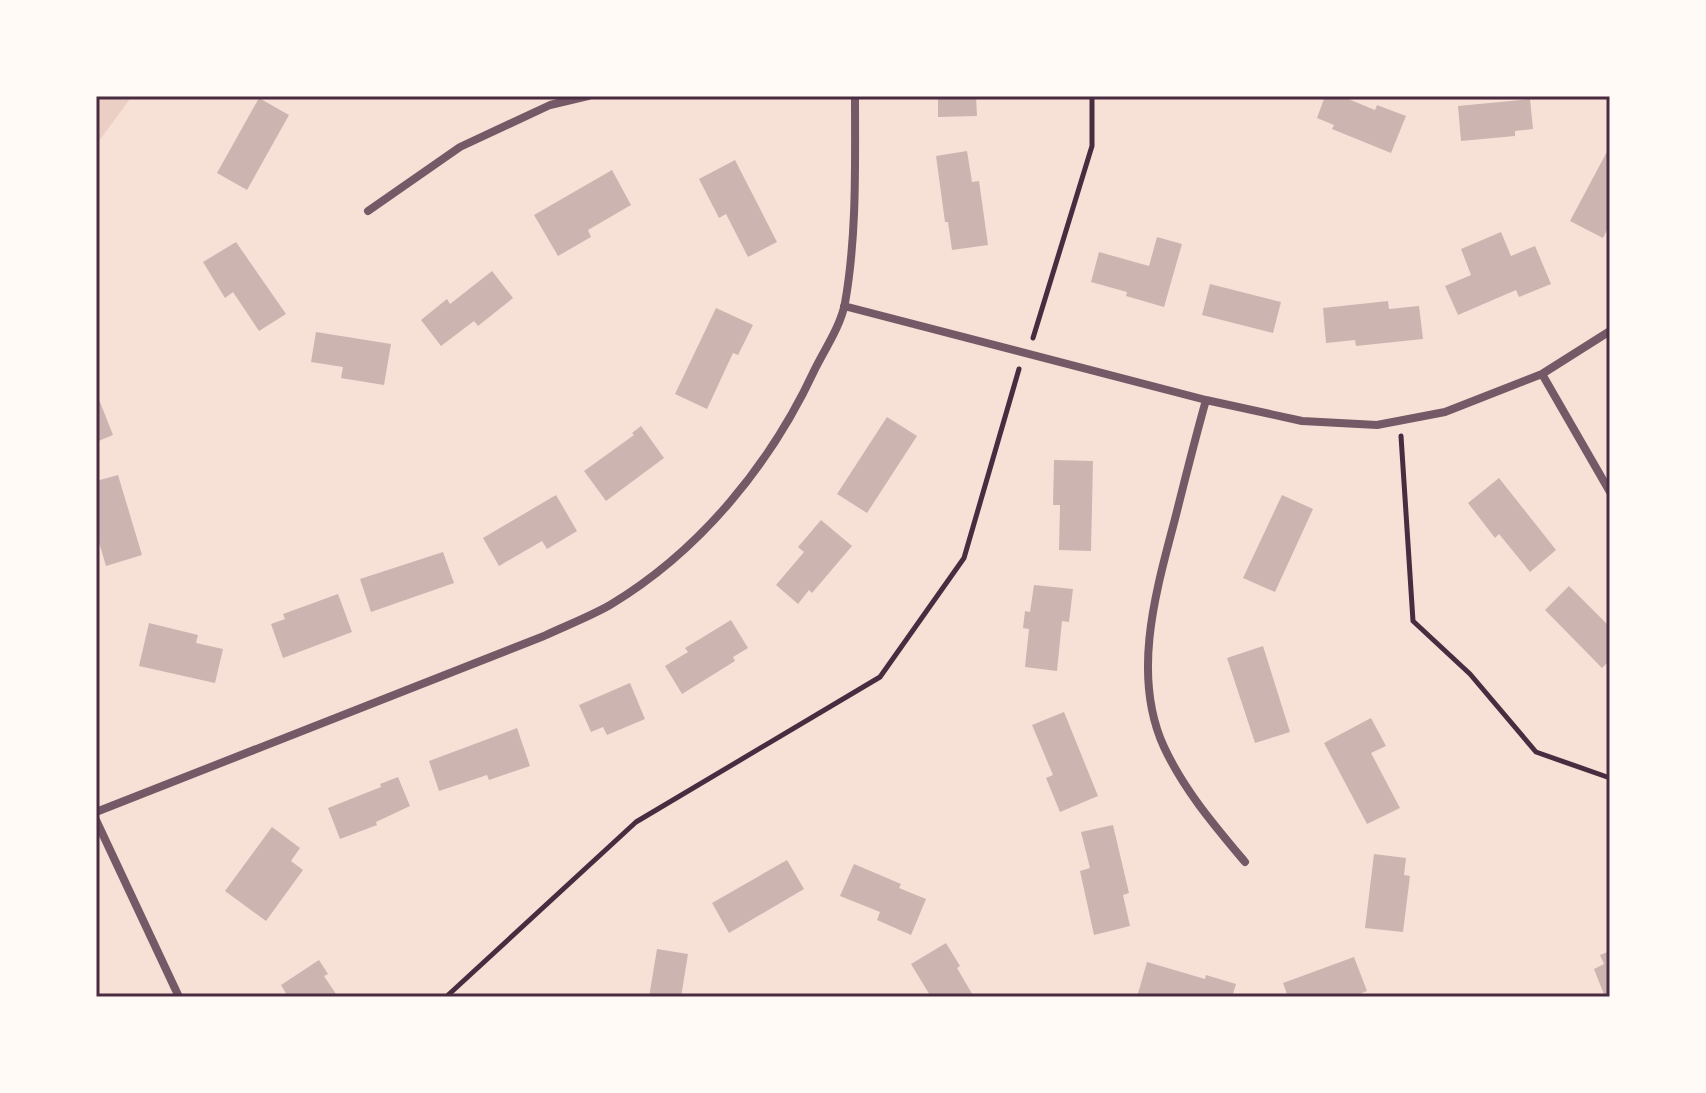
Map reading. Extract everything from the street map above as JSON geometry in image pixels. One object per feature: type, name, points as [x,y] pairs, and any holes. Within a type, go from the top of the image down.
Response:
[{"type":"street","points":[[368,211],[460,147],[550,105],[588,96]]},
{"type":"street","points":[[96,812],[544,636],[608,606],[668,563],[729,502],[769,454],[803,396],[844,306],[854,208],[855,96]]},
{"type":"street","points":[[844,306],[1206,400],[1302,421],[1377,425],[1445,412],[1542,374],[1610,331]]},
{"type":"street","points":[[1542,374],[1610,492]]},
{"type":"street","points":[[1206,400],[1156,590],[1149,645],[1152,703],[1163,745],[1196,804],[1245,862]]},
{"type":"street","points":[[96,820],[179,997]]},
{"type":"path","points":[[446,997],[636,822],[880,677],[964,558],[1024,353],[1036,333],[1092,146],[1092,96]]},
{"type":"path","points":[[1399,420],[1413,621],[1470,674],[1536,752],[1610,778]]},
{"type":"shaded area","points":[[96,96],[132,96],[96,145]]},
{"type":"building","points":[[938,96],[976,96],[977,116],[938,117]]},
{"type":"building","points":[[1325,96],[1341,96],[1375,110],[1377,105],[1406,116],[1391,153],[1332,129],[1334,125],[1317,118]]},
{"type":"building","points":[[259,98],[289,115],[247,190],[217,173]]},
{"type":"building","points":[[1530,99],[1533,129],[1515,131],[1515,136],[1461,141],[1458,106]]},
{"type":"building","points":[[1610,146],[1610,224],[1603,238],[1570,221]]},
{"type":"building","points":[[967,151],[972,182],[979,181],[988,245],[952,250],[936,156]]},
{"type":"building","points":[[735,160],[777,242],[748,257],[726,214],[719,218],[699,179]]},
{"type":"building","points":[[612,170],[631,205],[588,230],[591,237],[558,256],[534,215]]},
{"type":"building","points":[[1501,232],[1511,256],[1535,246],[1551,284],[1519,297],[1516,290],[1458,315],[1445,286],[1471,275],[1461,249]]},
{"type":"building","points":[[1157,237],[1182,244],[1164,307],[1091,282],[1099,252],[1149,266]]},
{"type":"building","points":[[236,242],[286,314],[259,331],[233,292],[225,298],[203,262]]},
{"type":"building","points":[[492,271],[513,298],[478,326],[474,321],[441,346],[421,320],[447,299],[450,304]]},
{"type":"building","points":[[1210,284],[1281,302],[1273,333],[1202,315]]},
{"type":"building","points":[[1388,301],[1389,309],[1419,306],[1423,339],[1356,346],[1355,340],[1326,343],[1323,308]]},
{"type":"building","points":[[716,308],[753,325],[738,355],[733,353],[707,409],[675,394]]},
{"type":"building","points":[[316,332],[391,344],[384,385],[341,378],[343,367],[311,362]]},
{"type":"building","points":[[96,392],[113,435],[96,442]]},
{"type":"building","points":[[887,417],[917,436],[867,513],[837,494]]},
{"type":"building","points":[[641,426],[664,458],[606,501],[584,471],[634,435],[632,433]]},
{"type":"building","points":[[1054,460],[1093,461],[1091,551],[1059,550],[1060,505],[1053,505]]},
{"type":"building","points":[[118,475],[142,555],[106,566],[96,532],[96,481]]},
{"type":"building","points":[[1499,478],[1556,550],[1530,572],[1499,534],[1495,538],[1468,503]]},
{"type":"building","points":[[556,495],[577,531],[547,549],[542,541],[499,566],[483,538]]},
{"type":"building","points":[[1282,495],[1313,509],[1275,592],[1243,578]]},
{"type":"building","points":[[821,520],[852,546],[812,593],[809,590],[798,604],[776,585],[804,552],[798,547]]},
{"type":"building","points":[[443,552],[454,583],[371,612],[360,579]]},
{"type":"building","points":[[1034,585],[1073,589],[1069,622],[1062,621],[1057,671],[1025,667],[1029,629],[1023,628],[1025,611],[1030,612]]},
{"type":"building","points":[[1569,586],[1610,627],[1610,660],[1602,668],[1545,610]]},
{"type":"building","points":[[338,594],[352,632],[283,658],[271,624],[285,619],[283,614]]},
{"type":"building","points":[[731,620],[748,648],[733,657],[735,661],[682,694],[665,666],[688,652],[685,648]]},
{"type":"building","points":[[149,623],[198,635],[196,643],[223,649],[215,683],[139,666]]},
{"type":"building","points":[[1263,646],[1290,732],[1255,743],[1227,658]]},
{"type":"building","points":[[630,683],[645,719],[607,735],[603,727],[591,732],[579,705]]},
{"type":"building","points":[[1064,712],[1098,796],[1060,812],[1046,778],[1053,775],[1032,725]]},
{"type":"building","points":[[1371,718],[1386,746],[1371,753],[1400,808],[1367,824],[1324,743]]},
{"type":"building","points":[[517,728],[530,766],[489,780],[487,775],[439,791],[429,761]]},
{"type":"building","points":[[398,777],[410,806],[376,822],[377,825],[340,839],[328,808]]},
{"type":"building","points":[[1113,825],[1129,893],[1123,895],[1130,926],[1094,935],[1080,871],[1090,868],[1081,832]]},
{"type":"building","points":[[272,827],[300,848],[291,861],[303,870],[266,921],[225,891]]},
{"type":"building","points":[[1374,854],[1406,858],[1404,875],[1410,876],[1403,932],[1365,928]]},
{"type":"building","points":[[787,860],[804,889],[729,933],[712,903]]},
{"type":"building","points":[[854,864],[901,884],[899,888],[926,899],[911,935],[877,920],[880,912],[840,896]]},
{"type":"building","points":[[946,943],[974,997],[931,997],[911,964]]},
{"type":"building","points":[[657,949],[688,954],[681,997],[649,997]]},
{"type":"building","points":[[1610,951],[1610,997],[1605,997],[1594,969],[1604,964],[1600,955]]},
{"type":"building","points":[[1354,957],[1367,991],[1352,997],[1288,997],[1283,983]]},
{"type":"building","points":[[319,960],[328,974],[324,976],[338,997],[288,997],[281,985]]},
{"type":"building","points":[[1147,962],[1205,979],[1206,975],[1236,984],[1232,997],[1137,997]]}]
